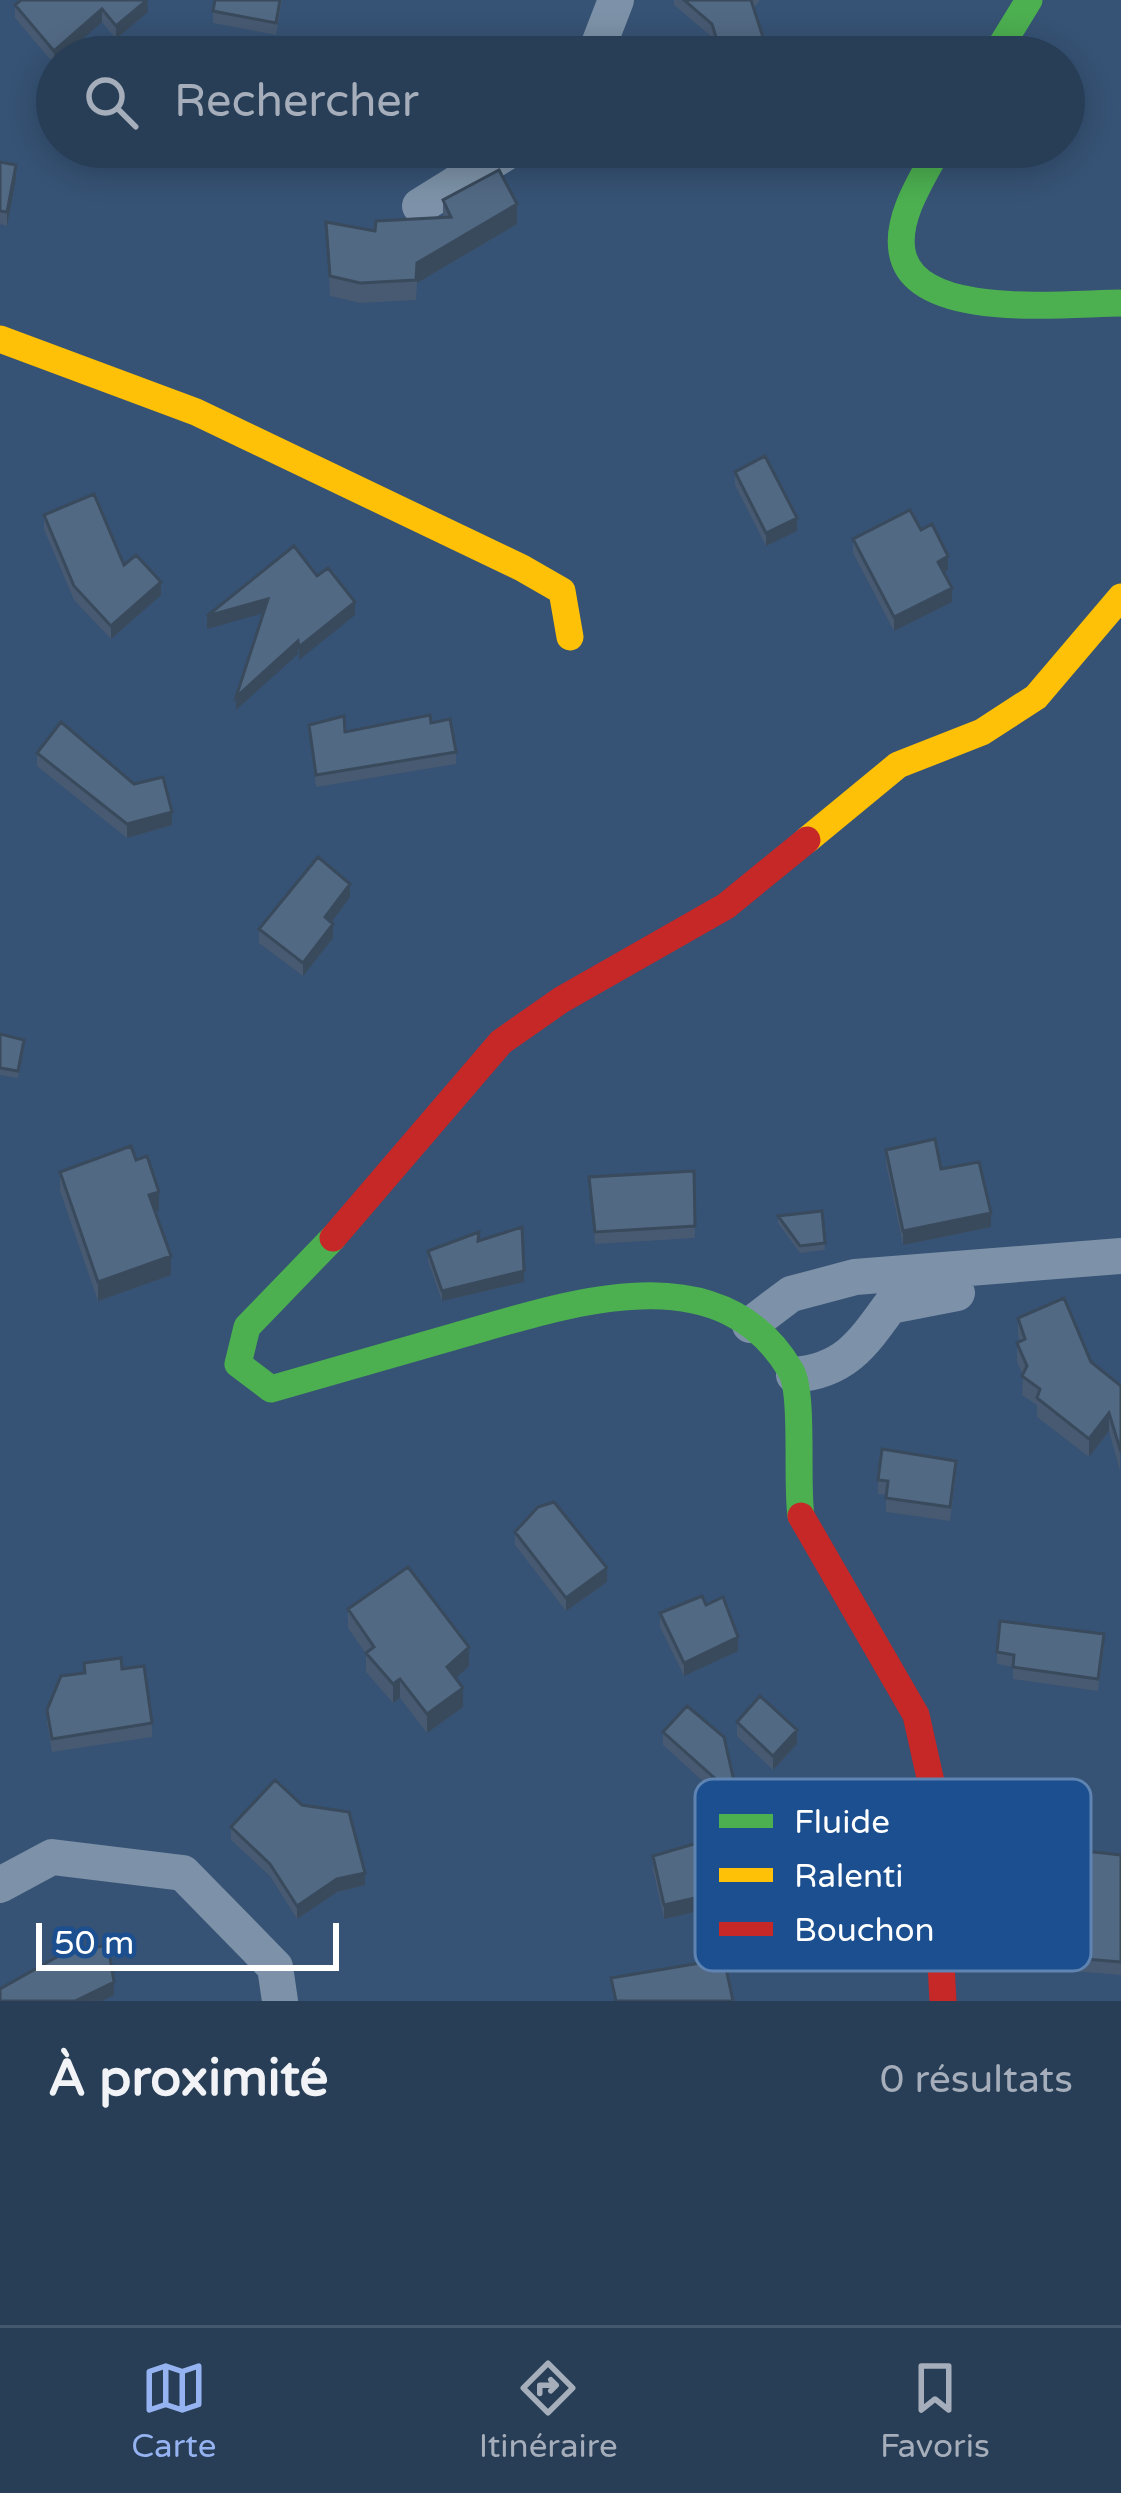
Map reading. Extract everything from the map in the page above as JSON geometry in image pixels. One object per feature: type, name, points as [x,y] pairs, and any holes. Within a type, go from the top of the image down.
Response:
[{"type":"street","points":[[602,36],[616,0]]},
{"type":"street","points":[[1007,36],[1029,0]]},
{"type":"street","points":[[420,206],[481,168]]},
{"type":"street","points":[[926,168],[906,200],[897,245],[905,272],[928,291],[978,301],[1121,303]]},
{"type":"street","points":[[0,339],[196,412],[522,568],[562,591],[571,638]]},
{"type":"street","points":[[930,1779],[916,1715],[800,1514],[794,1375],[750,1325],[732,1313],[676,1296],[595,1297],[271,1389],[238,1364],[248,1327],[340,1231],[501,1042],[561,1000],[726,906],[898,765],[982,732],[1036,697],[1121,597]]},
{"type":"street","points":[[750,1325],[791,1294],[855,1277],[1121,1256]]},
{"type":"street","points":[[794,1375],[821,1373],[850,1359],[890,1306],[919,1297],[1121,1274]]},
{"type":"street","points":[[0,1886],[52,1857],[183,1873],[275,1966],[280,2001]]},
{"type":"street","points":[[941,1971],[943,2001]]},
{"type":"building","points":[[21,0],[147,0],[116,26],[102,9],[71,36],[41,36],[15,5]]},
{"type":"building","points":[[215,0],[280,0],[276,23],[213,11]]},
{"type":"building","points":[[684,0],[751,0],[763,36],[716,36],[712,24]]},
{"type":"building","points":[[0,162],[16,165],[7,212],[0,211]]},
{"type":"building","points":[[499,170],[517,204],[417,263],[416,280],[360,283],[330,276],[326,222],[375,231],[376,221],[451,217],[443,200]]},
{"type":"building","points":[[765,456],[797,518],[766,533],[735,472]]},
{"type":"building","points":[[94,494],[124,565],[136,555],[161,582],[111,626],[74,586],[44,515]]},
{"type":"building","points":[[910,510],[921,530],[932,524],[948,556],[938,562],[952,588],[894,617],[853,539]]},
{"type":"building","points":[[294,546],[317,576],[328,568],[355,602],[299,647],[298,641],[236,697],[268,599],[207,616]]},
{"type":"building","points":[[430,715],[431,723],[450,719],[456,752],[316,775],[309,725],[344,716],[345,732]]},
{"type":"building","points":[[61,722],[134,784],[163,777],[172,812],[127,824],[37,753]]},
{"type":"building","points":[[318,857],[350,884],[325,917],[333,924],[303,963],[259,929]]},
{"type":"building","points":[[0,1034],[24,1040],[18,1071],[0,1068]]},
{"type":"building","points":[[935,1139],[941,1169],[979,1162],[991,1213],[903,1231],[886,1150]]},
{"type":"building","points":[[131,1146],[136,1160],[147,1156],[159,1192],[149,1195],[171,1256],[98,1282],[60,1172]]},
{"type":"building","points":[[694,1171],[695,1226],[595,1232],[589,1177]]},
{"type":"building","points":[[822,1211],[825,1243],[800,1246],[778,1216]]},
{"type":"building","points":[[522,1227],[524,1271],[442,1291],[428,1251],[479,1232],[478,1241]]},
{"type":"building","points":[[1064,1298],[1091,1362],[1121,1386],[1121,1452],[1109,1413],[1089,1439],[1037,1398],[1040,1389],[1022,1376],[1027,1366],[1017,1343],[1025,1339],[1018,1318]]},
{"type":"building","points":[[882,1449],[956,1461],[950,1507],[886,1498],[888,1481],[878,1480]]},
{"type":"building","points":[[554,1502],[607,1568],[566,1598],[515,1532],[538,1507]]},
{"type":"building","points":[[408,1567],[469,1647],[447,1667],[463,1688],[427,1714],[400,1679],[393,1684],[366,1653],[374,1647],[348,1609]]},
{"type":"building","points":[[702,1596],[706,1605],[723,1597],[738,1637],[684,1663],[660,1613]]},
{"type":"building","points":[[1000,1621],[1104,1634],[1098,1679],[1013,1667],[1014,1655],[997,1652]]},
{"type":"building","points":[[121,1658],[122,1669],[144,1666],[152,1723],[52,1739],[47,1710],[61,1676],[85,1673],[84,1663]]},
{"type":"building","points":[[760,1696],[797,1730],[773,1756],[737,1722]]},
{"type":"building","points":[[687,1706],[724,1737],[733,1779],[716,1779],[663,1732]]},
{"type":"building","points":[[275,1780],[302,1805],[349,1812],[365,1873],[337,1879],[297,1906],[270,1864],[231,1827]]},
{"type":"building","points":[[695,1844],[695,1898],[664,1905],[653,1856]]},
{"type":"building","points":[[1091,1852],[1121,1855],[1121,1962],[1091,1960]]},
{"type":"building","points":[[108,1945],[114,1982],[75,2001],[0,2001],[0,1989],[64,1953]]},
{"type":"building","points":[[695,1964],[695,1971],[727,1971],[733,2001],[616,2001],[611,1978]]},
{"type":"traffic: fast","points":[[1007,36],[1029,0]]},
{"type":"traffic: fast","points":[[928,168],[913,197],[901,238],[912,274],[933,289],[996,304],[1121,303]]},
{"type":"traffic: fast","points":[[333,1238],[247,1327],[238,1364],[271,1389],[590,1301],[682,1298],[723,1309],[760,1333],[791,1371],[797,1398],[801,1516]]},
{"type":"traffic: slow","points":[[0,339],[196,412],[522,568],[562,591],[570,637]]},
{"type":"traffic: slow","points":[[807,840],[898,765],[982,732],[1036,697],[1121,597]]},
{"type":"traffic: jam","points":[[333,1238],[501,1042],[561,1000],[726,906],[807,840]]},
{"type":"traffic: jam","points":[[801,1516],[916,1715],[930,1779]]},
{"type":"traffic: jam","points":[[941,1971],[943,2001]]}]
